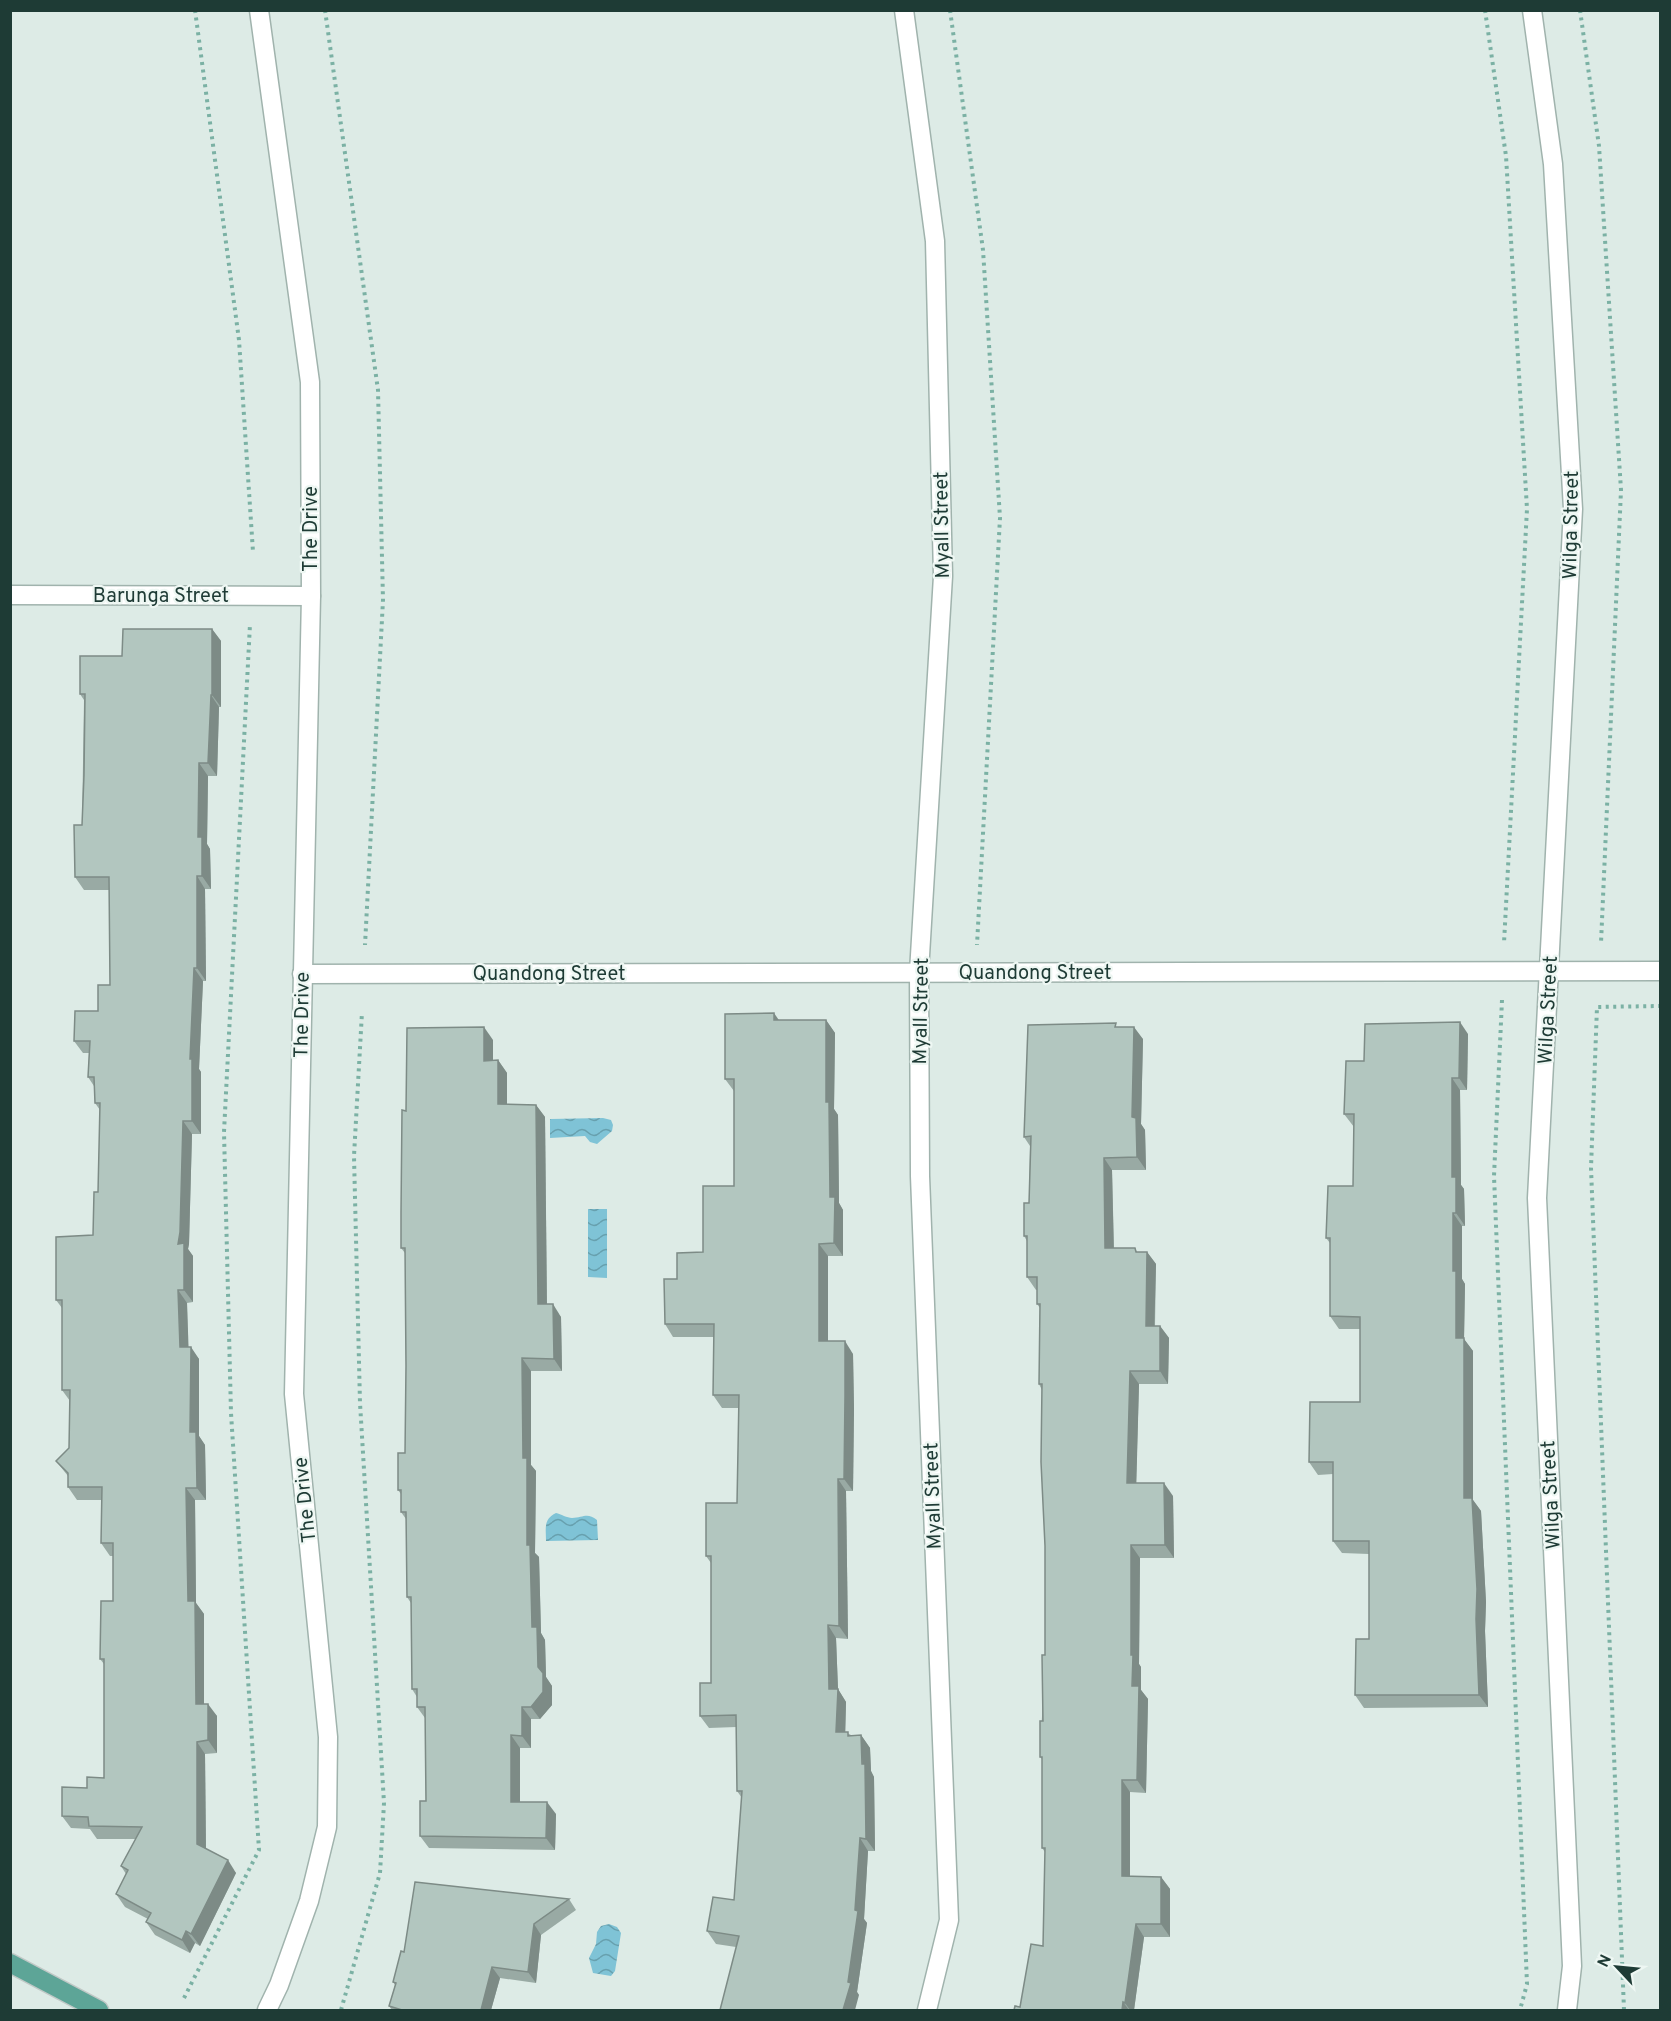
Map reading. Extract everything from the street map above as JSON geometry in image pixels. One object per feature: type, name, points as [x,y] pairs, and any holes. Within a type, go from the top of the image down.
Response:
[{"type":"main road","points":[[10,1963],[99,2010]]},
{"type":"street","name":"The Drive","points":[[259,10],[310,382],[311,596],[294,1394],[328,1737],[327,1827],[309,1901],[279,1985],[267,2010]]},
{"type":"street","name":"Myall Street","points":[[904,10],[935,241],[943,576],[919,972],[920,1176],[949,1920],[927,2010]]},
{"type":"street","name":"Wilga Street","points":[[1532,10],[1552,164],[1573,509],[1537,1198],[1572,1966],[1567,2010]]},
{"type":"street","name":"Barunga Street","points":[[10,595],[311,596]]},
{"type":"street","name":"Quandong Street","points":[[302,974],[1660,971]]},
{"type":"path","points":[[195,10],[239,340],[253,552]]},
{"type":"path","points":[[325,10],[378,390],[383,600],[365,949]]},
{"type":"path","points":[[950,10],[983,250],[1000,518],[977,953]]},
{"type":"path","points":[[1485,10],[1506,156],[1527,509],[1504,948]]},
{"type":"path","points":[[1580,10],[1599,146],[1622,490],[1600,948]]},
{"type":"path","points":[[184,1998],[259,1850],[231,1413],[224,1132],[251,619]]},
{"type":"path","points":[[1502,997],[1494,1176],[1527,1984],[1520,2010]]},
{"type":"path","points":[[1624,2010],[1591,1168],[1597,1007],[1660,1006]]},
{"type":"path","points":[[341,2010],[380,1873],[384,1803],[360,1403],[354,1156],[362,1012]]},
{"type":"water","points":[[603,1118],[611,1120],[612,1131],[597,1144],[590,1142],[585,1136],[550,1138],[550,1119]]},
{"type":"water","points":[[588,1209],[607,1209],[607,1278],[588,1277]]},
{"type":"water","points":[[556,1513],[570,1518],[588,1516],[594,1518],[597,1520],[598,1540],[546,1541],[547,1521]]},
{"type":"water","points":[[609,1924],[617,1927],[621,1933],[615,1971],[611,1976],[593,1973],[589,1958],[596,1944],[597,1932],[601,1926]]},
{"type":"building","points":[[123,629],[212,629],[212,695],[208,763],[199,763],[198,837],[202,837],[202,876],[197,876],[197,968],[194,968],[190,1059],[192,1059],[192,1121],[183,1121],[178,1244],[184,1243],[184,1290],[178,1290],[180,1347],[191,1347],[190,1432],[196,1432],[197,1488],[186,1488],[188,1601],[195,1601],[196,1704],[208,1704],[208,1740],[197,1742],[197,1844],[228,1860],[191,1934],[186,1931],[182,1940],[146,1922],[151,1913],[116,1894],[128,1870],[121,1866],[142,1827],[89,1826],[88,1817],[62,1816],[62,1787],[87,1788],[87,1777],[104,1778],[104,1659],[100,1659],[101,1601],[113,1601],[113,1543],[101,1543],[102,1487],[68,1487],[68,1473],[56,1461],[69,1448],[70,1390],[62,1390],[62,1300],[56,1300],[56,1237],[93,1235],[94,1192],[98,1192],[100,1103],[95,1103],[94,1077],[88,1077],[90,1041],[74,1041],[75,1011],[98,1011],[98,985],[110,985],[109,877],[75,877],[74,825],[82,825],[84,775],[85,694],[80,694],[80,656],[122,656]]},
{"type":"building","points":[[774,1013],[774,1020],[826,1020],[826,1102],[829,1102],[830,1197],[835,1197],[834,1243],[819,1244],[819,1341],[845,1341],[844,1479],[838,1479],[839,1626],[828,1625],[829,1689],[838,1689],[836,1732],[848,1732],[848,1736],[861,1735],[862,1764],[865,1764],[866,1839],[860,1838],[855,1910],[858,1911],[848,1982],[851,1983],[843,2010],[720,2010],[739,1936],[707,1931],[713,1897],[734,1900],[742,1791],[737,1791],[736,1715],[700,1716],[700,1683],[711,1683],[711,1556],[706,1556],[706,1503],[737,1503],[739,1395],[713,1395],[714,1324],[665,1324],[664,1279],[677,1279],[677,1253],[703,1252],[703,1186],[734,1186],[734,1079],[725,1079],[725,1014]]},
{"type":"building","points":[[1460,1022],[1459,1078],[1452,1078],[1452,1177],[1456,1177],[1456,1213],[1453,1213],[1453,1271],[1456,1271],[1456,1338],[1464,1338],[1464,1498],[1472,1498],[1479,1695],[1355,1695],[1356,1639],[1369,1639],[1369,1541],[1333,1541],[1333,1462],[1309,1462],[1310,1402],[1360,1402],[1360,1317],[1330,1316],[1330,1238],[1326,1238],[1328,1186],[1353,1186],[1354,1114],[1344,1114],[1346,1061],[1364,1061],[1365,1024]]},
{"type":"building","points":[[1116,1023],[1115,1027],[1134,1027],[1132,1117],[1136,1118],[1137,1157],[1104,1158],[1105,1248],[1135,1248],[1136,1252],[1147,1252],[1146,1326],[1160,1326],[1160,1371],[1130,1371],[1127,1483],[1164,1483],[1165,1545],[1131,1545],[1132,1686],[1139,1686],[1137,1780],[1122,1780],[1122,1876],[1161,1877],[1161,1924],[1136,1924],[1125,2003],[1123,2002],[1122,2010],[1014,2010],[1015,2006],[1020,2007],[1031,1944],[1043,1946],[1045,1848],[1042,1848],[1042,1757],[1040,1757],[1040,1721],[1043,1721],[1042,1655],[1045,1655],[1045,1546],[1041,1462],[1042,1384],[1039,1384],[1040,1304],[1037,1304],[1037,1277],[1027,1277],[1027,1236],[1024,1236],[1024,1203],[1029,1203],[1031,1136],[1024,1137],[1028,1025]]},
{"type":"building","points":[[484,1027],[484,1061],[498,1060],[498,1104],[536,1105],[538,1304],[553,1304],[554,1359],[522,1358],[523,1458],[527,1458],[527,1545],[530,1545],[532,1627],[537,1627],[538,1667],[543,1673],[543,1692],[531,1707],[522,1707],[522,1736],[511,1735],[511,1802],[547,1802],[546,1838],[420,1836],[420,1801],[426,1801],[425,1707],[417,1707],[417,1689],[412,1689],[411,1597],[407,1597],[406,1512],[401,1512],[401,1490],[398,1490],[398,1453],[405,1453],[405,1248],[401,1248],[401,1213],[402,1110],[406,1111],[407,1028]]},
{"type":"building","points":[[415,1882],[569,1899],[534,1924],[528,1972],[492,1967],[481,2010],[402,2010],[389,2006],[396,1983],[393,1982],[401,1951],[404,1952]]}]
